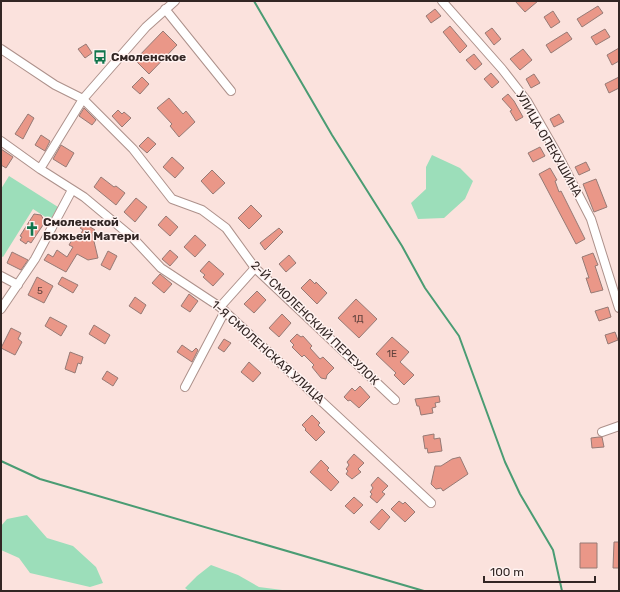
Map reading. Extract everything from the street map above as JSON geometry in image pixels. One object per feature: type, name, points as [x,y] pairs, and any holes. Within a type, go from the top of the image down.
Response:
[{"type":"street","points":[[40,169],[83,99],[146,27],[175,1]]},
{"type":"street","name":"УЛИЦА ОПЕКУШИНА","points":[[442,1],[502,68],[527,101],[558,155],[591,219],[619,308]]},
{"type":"street","points":[[165,9],[231,91]]},
{"type":"street","name":"2-Й СМОЛЕНСКИЙ ПЕРЕУЛОК","points":[[1,49],[55,85],[83,99],[133,149],[172,199],[202,210],[226,228],[255,268],[395,400]]},
{"type":"street","name":"1-Я СМОЛЕНСКАЯ УЛИЦА","points":[[1,141],[40,169],[84,197],[128,233],[161,268],[223,309],[431,503]]},
{"type":"street","points":[[1,309],[35,259],[72,190]]},
{"type":"street","points":[[186,387],[223,309],[255,268]]},
{"type":"street","points":[[1,276],[18,285]]},
{"type":"street","points":[[602,432],[619,426]]},
{"type":"green space","points":[[432,155],[460,168],[473,181],[465,199],[444,218],[418,219],[411,203],[426,189],[426,167]]},
{"type":"green space","points":[[9,176],[58,207],[50,220],[33,209],[3,257],[1,256],[1,189]]},
{"type":"green space","points":[[27,515],[47,538],[73,546],[96,567],[103,583],[90,587],[30,573],[19,558],[1,550],[1,526],[7,519]]},
{"type":"green space","points":[[211,565],[238,575],[259,587],[290,591],[189,591],[185,588]]},
{"type":"building","points":[[515,1],[538,1],[525,12]]},
{"type":"building","points":[[598,6],[603,13],[582,27],[577,19]]},
{"type":"building","points":[[435,9],[441,16],[431,23],[426,16]]},
{"type":"building","points":[[553,11],[560,22],[551,28],[544,17]]},
{"type":"building","points":[[450,26],[467,46],[460,53],[443,32]]},
{"type":"building","points":[[492,28],[501,39],[494,45],[485,33]]},
{"type":"building","points":[[605,29],[610,37],[596,45],[591,37]]},
{"type":"building","points":[[163,31],[177,45],[149,74],[135,60]]},
{"type":"building","points":[[567,32],[572,39],[551,53],[546,45]]},
{"type":"building","points":[[86,44],[92,53],[85,58],[78,49]]},
{"type":"building","points":[[619,48],[619,61],[612,65],[607,55]]},
{"type":"building","points":[[523,49],[532,60],[520,70],[510,59]]},
{"type":"building","points":[[474,54],[482,64],[475,70],[466,60]]},
{"type":"building","points":[[491,73],[499,82],[492,88],[484,79]]},
{"type":"building","points":[[534,74],[540,83],[531,88],[526,79]]},
{"type":"building","points":[[142,77],[149,84],[140,94],[132,87]]},
{"type":"building","points":[[619,77],[619,88],[609,93],[605,84]]},
{"type":"building","points":[[508,94],[514,101],[523,117],[516,121],[510,111],[512,110],[502,99]]},
{"type":"building","points":[[169,98],[183,114],[186,111],[195,122],[179,137],[170,126],[172,124],[157,108]]},
{"type":"building","points":[[84,108],[96,120],[92,125],[79,116]]},
{"type":"building","points":[[118,110],[122,114],[124,112],[131,118],[122,127],[112,116]]},
{"type":"building","points":[[28,114],[34,118],[23,139],[15,134]]},
{"type":"building","points":[[559,114],[564,122],[554,127],[550,119]]},
{"type":"building","points":[[41,135],[50,141],[45,151],[35,145]]},
{"type":"building","points":[[148,137],[156,144],[147,153],[139,146]]},
{"type":"building","points":[[61,145],[74,153],[66,167],[53,159]]},
{"type":"building","points":[[540,147],[545,156],[533,162],[528,153]]},
{"type":"building","points":[[1,149],[13,157],[6,168],[1,165]]},
{"type":"building","points":[[172,157],[184,168],[175,178],[163,167]]},
{"type":"building","points":[[586,162],[590,170],[579,175],[575,167]]},
{"type":"building","points":[[550,168],[557,180],[555,181],[559,192],[561,191],[585,239],[576,244],[539,174]]},
{"type":"building","points":[[212,170],[225,183],[213,194],[201,181]]},
{"type":"building","points":[[101,177],[125,193],[116,205],[94,187]]},
{"type":"building","points":[[596,179],[607,207],[594,212],[583,184]]},
{"type":"building","points":[[136,198],[147,207],[135,222],[124,212]]},
{"type":"building","points":[[251,205],[262,216],[249,229],[238,218]]},
{"type":"building","name":"Смоленской Божьей Матери","points":[[34,214],[41,215],[45,222],[31,243],[28,241],[26,244],[20,240],[22,237],[20,236]]},
{"type":"building","points":[[166,216],[178,227],[170,236],[158,225]]},
{"type":"building","points":[[84,223],[95,230],[92,233],[98,258],[88,260],[77,254],[66,272],[44,260],[48,254],[53,257],[57,250],[67,257],[73,247],[69,245],[73,238],[77,240],[83,230],[80,228]]},
{"type":"building","points":[[279,228],[283,232],[265,250],[260,243]]},
{"type":"building","points":[[195,235],[206,245],[195,257],[184,247]]},
{"type":"building","points":[[170,250],[178,257],[170,266],[162,259]]},
{"type":"building","points":[[108,251],[117,256],[110,270],[101,265]]},
{"type":"building","points":[[12,252],[28,260],[21,270],[7,263]]},
{"type":"building","points":[[593,253],[598,265],[595,266],[603,290],[591,293],[586,278],[589,278],[582,257]]},
{"type":"building","points":[[289,255],[296,263],[286,272],[279,264]]},
{"type":"building","points":[[209,261],[224,274],[213,286],[203,277],[205,275],[200,271]]},
{"type":"building","points":[[160,274],[172,284],[164,293],[152,283]]},
{"type":"building","points":[[37,277],[53,286],[44,303],[28,295]]},
{"type":"building","points":[[62,277],[78,285],[73,293],[58,284]]},
{"type":"building","points":[[310,279],[315,284],[316,282],[327,293],[317,304],[301,288]]},
{"type":"building","points":[[257,291],[266,300],[254,313],[244,304]]},
{"type":"building","points":[[189,294],[198,301],[190,312],[181,306]]},
{"type":"building","points":[[135,297],[146,305],[141,314],[129,306]]},
{"type":"building","points":[[356,299],[377,319],[359,338],[338,318]]},
{"type":"building","points":[[608,307],[611,317],[599,321],[595,311]]},
{"type":"building","points":[[282,314],[291,323],[279,337],[269,328]]},
{"type":"building","points":[[50,317],[67,326],[61,336],[45,326]]},
{"type":"building","points":[[94,325],[110,335],[105,344],[89,334]]},
{"type":"building","points":[[11,328],[21,333],[18,339],[22,342],[15,355],[1,348]]},
{"type":"building","points":[[615,332],[618,340],[608,344],[605,335]]},
{"type":"building","points":[[297,334],[301,337],[303,336],[312,346],[310,348],[320,359],[323,357],[334,368],[327,375],[326,379],[321,378],[312,367],[314,365],[304,355],[302,357],[292,347],[294,345],[290,341]]},
{"type":"building","points":[[392,337],[409,352],[400,362],[414,375],[404,385],[394,375],[396,373],[376,354]]},
{"type":"building","points":[[224,339],[231,343],[224,352],[218,348]]},
{"type":"building","points":[[182,345],[192,352],[196,348],[198,350],[192,362],[177,352]]},
{"type":"building","points":[[70,352],[83,357],[81,364],[78,363],[75,373],[65,369]]},
{"type":"building","points":[[249,362],[261,373],[253,382],[241,372]]},
{"type":"building","points":[[107,371],[118,378],[113,386],[102,379]]},
{"type":"building","points":[[360,386],[370,397],[359,408],[344,397],[352,388],[355,391]]},
{"type":"building","points":[[439,396],[440,402],[435,403],[436,407],[432,408],[433,413],[421,415],[419,406],[417,406],[415,399]]},
{"type":"building","points":[[312,415],[320,423],[318,425],[325,432],[316,441],[302,425]]},
{"type":"building","points":[[434,434],[434,439],[440,438],[442,451],[428,453],[427,448],[425,449],[423,436]]},
{"type":"building","points":[[602,437],[604,447],[592,448],[591,438]]},
{"type":"building","points":[[354,454],[364,463],[358,469],[361,472],[352,479],[346,474],[348,471],[346,469],[349,465],[347,462]]},
{"type":"building","points":[[460,457],[468,474],[443,491],[441,488],[436,489],[431,484],[435,466],[441,466],[452,459]]},
{"type":"building","points":[[321,460],[329,468],[327,470],[339,482],[331,491],[310,472]]},
{"type":"building","points":[[378,477],[388,486],[382,492],[385,494],[377,503],[370,497],[372,494],[370,492],[373,488],[371,485]]},
{"type":"building","points":[[354,497],[363,505],[354,514],[345,506]]},
{"type":"building","points":[[399,501],[403,504],[405,502],[415,512],[405,522],[391,509]]},
{"type":"building","points":[[382,509],[390,517],[379,530],[370,522]]},
{"type":"building","points":[[614,542],[619,542],[619,568],[613,568]]},
{"type":"building","points":[[580,543],[597,543],[597,568],[580,568]]},
{"type":"waterway","points":[[254,1],[332,135],[402,246],[425,288],[459,336],[505,462],[520,494],[553,550],[562,591]]},
{"type":"waterway","points":[[1,461],[40,479],[424,591]]},
{"type":"place","name":"Смоленское","points":[[100,57]]},
{"type":"place","name":"Смоленской Божьей Матери","points":[[32,229]]}]
